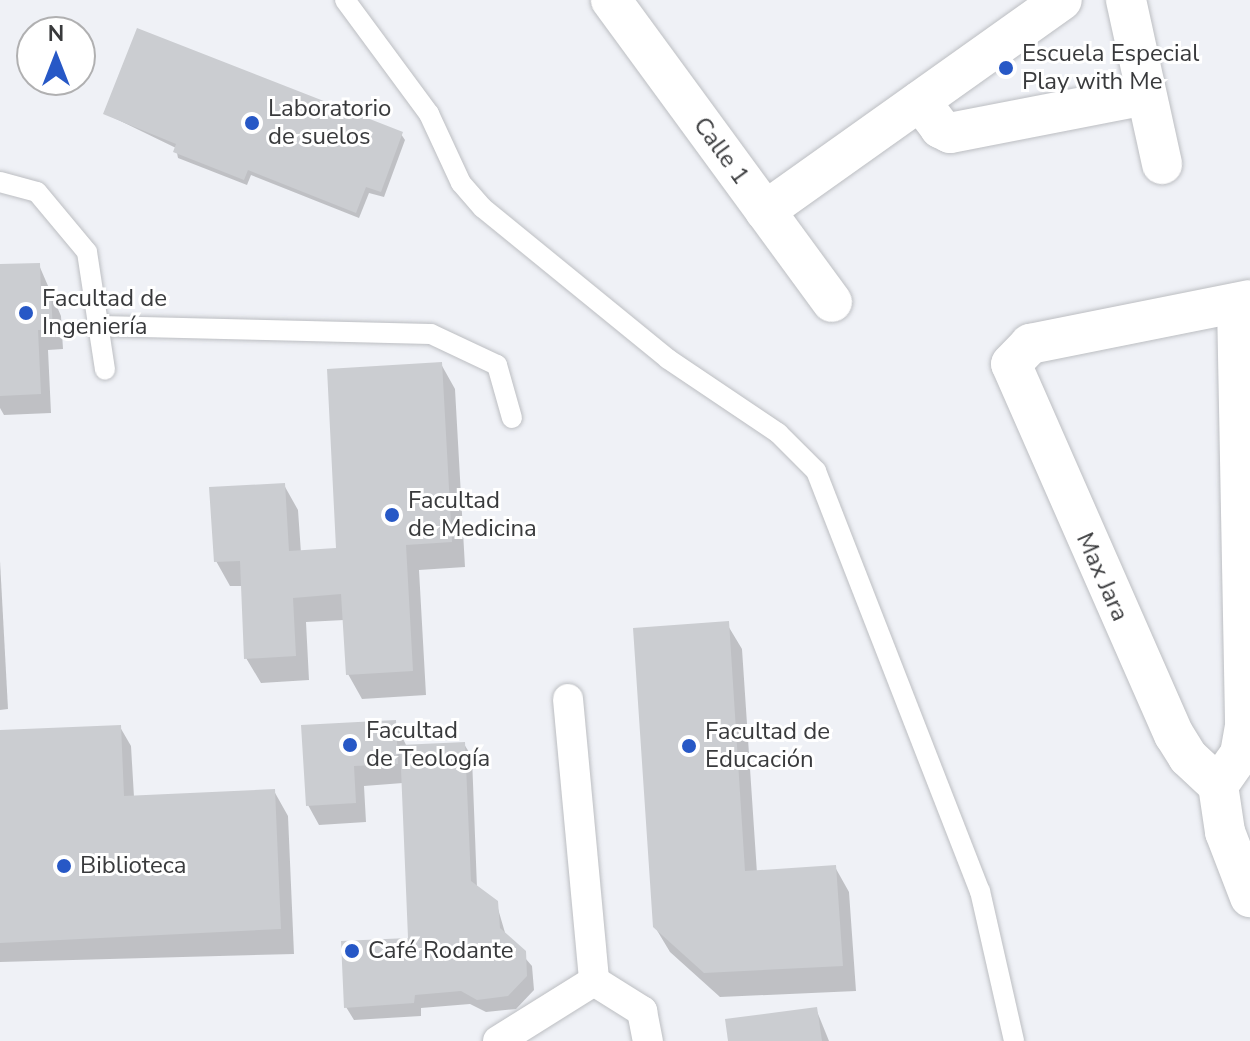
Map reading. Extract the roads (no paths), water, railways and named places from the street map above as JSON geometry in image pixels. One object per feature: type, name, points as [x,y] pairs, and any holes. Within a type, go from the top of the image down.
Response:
[{"type":"street","points":[[765,211],[1062,0]]},
{"type":"street","points":[[1126,0],[1162,164]]},
{"type":"street","name":"Calle 1","points":[[625,5],[765,211],[832,302]]},
{"type":"street","points":[[920,101],[936,124],[950,133],[1146,95]]},
{"type":"street","points":[[1243,302],[1245,726],[1240,754],[1218,785],[1225,832],[1250,897]]},
{"type":"street","name":"Max Jara","points":[[1218,785],[1188,757],[1174,735],[1014,381],[1014,356],[1030,344],[1243,302]]},
{"type":"street","points":[[568,699],[594,981]]},
{"type":"street","points":[[498,1041],[594,981]]},
{"type":"street","points":[[594,981],[642,1011],[648,1041]]},
{"type":"lane","points":[[345,0],[414,93],[461,183],[483,208],[668,359],[805,454],[845,537],[980,891],[1001,968],[1014,1041]]},
{"type":"lane","points":[[0,182],[37,192],[87,252],[105,370]]},
{"type":"lane","points":[[100,326],[431,334],[497,365],[512,418]]},
{"type":"place","name":"Escuela Especial Play with Me","points":[[1006,68]]},
{"type":"place","name":"Laboratorio de suelos","points":[[252,123]]},
{"type":"place","name":"Facultad de Ingeniería","points":[[26,313]]},
{"type":"place","name":"Facultad de Medicina","points":[[392,515]]},
{"type":"place","name":"Facultad de Teología","points":[[350,745]]},
{"type":"place","name":"Facultad de Educación","points":[[689,746]]},
{"type":"place","name":"Biblioteca","points":[[64,866]]},
{"type":"place","name":"Café Rodante","points":[[352,951]]}]
